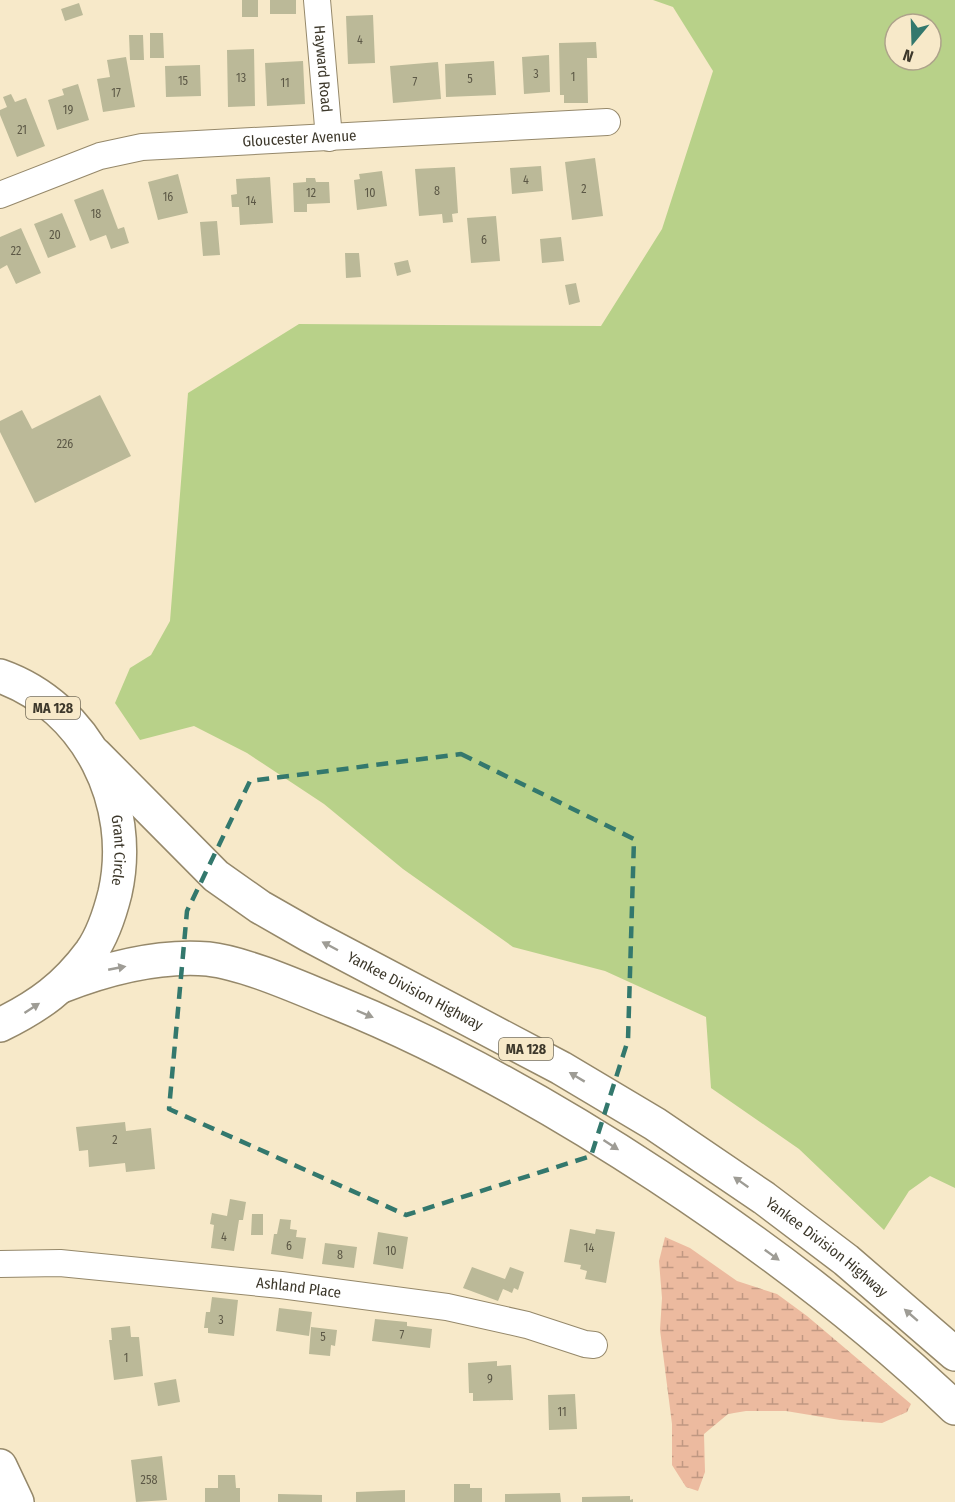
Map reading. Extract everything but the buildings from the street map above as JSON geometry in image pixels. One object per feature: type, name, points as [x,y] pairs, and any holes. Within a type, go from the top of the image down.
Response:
[{"type":"main road","name":"Grant Circle","points":[[0,676],[46,701],[72,725],[95,754],[108,784],[117,814],[120,850],[118,879],[112,905],[92,950],[62,986],[29,1011],[0,1025]]},
{"type":"main road","name":"Yankee Division Highway","points":[[95,754],[216,876],[260,907],[561,1068],[654,1124],[773,1205],[846,1260],[955,1354]]},
{"type":"main road","name":"MA 128","points":[[62,986],[100,972],[164,959],[210,959],[251,970],[307,991],[422,1040],[500,1080],[600,1138],[705,1207],[777,1258],[845,1312],[955,1408]]},
{"type":"main road","points":[[0,1466],[17,1502]]},
{"type":"street","name":"Hayward Road","points":[[317,0],[329,138]]},
{"type":"street","name":"Gloucester Avenue","points":[[0,195],[100,156],[132,149],[607,122]]},
{"type":"street","name":"Ashland Place","points":[[0,1264],[60,1263],[280,1285],[447,1306],[527,1325],[594,1345]]},
{"type":"highlighted area","points":[[461,754],[634,839],[628,1040],[591,1156],[406,1215],[169,1109],[187,911],[250,781]]},
{"type":"green space","points":[[665,1237],[690,1248],[737,1281],[777,1294],[807,1316],[911,1404],[907,1412],[882,1423],[840,1420],[786,1411],[746,1411],[728,1414],[704,1434],[705,1472],[698,1491],[686,1487],[672,1465],[672,1424],[660,1330],[662,1298],[659,1261]]},
{"type":"shaded area","points":[[653,0],[955,0],[955,1188],[930,1176],[909,1191],[884,1230],[799,1149],[711,1088],[706,1017],[605,971],[513,947],[403,869],[324,804],[247,753],[194,726],[140,740],[115,703],[130,668],[151,655],[170,621],[188,393],[299,324],[601,326],[662,229],[713,71],[673,7]]}]
